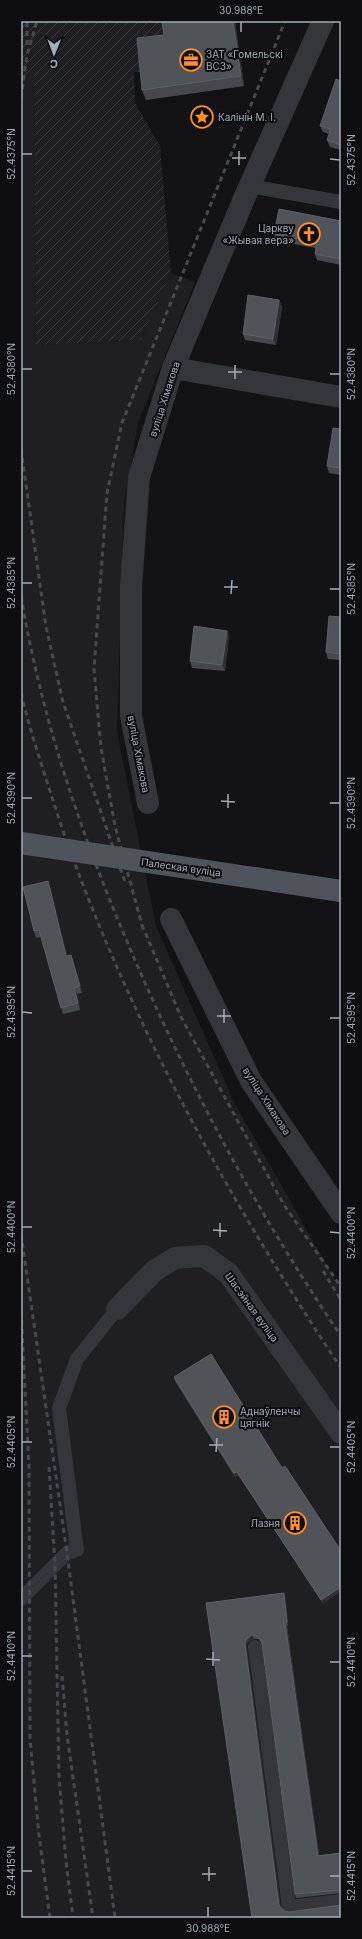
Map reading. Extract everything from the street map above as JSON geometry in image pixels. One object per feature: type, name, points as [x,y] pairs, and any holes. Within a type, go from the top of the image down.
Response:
[{"type":"main road","name":"Палеская вуліца","points":[[21,843],[341,891]]},
{"type":"street","name":"вуліца Хімакова","points":[[148,803],[131,716],[131,587],[140,477],[173,368],[249,186],[323,21]]},
{"type":"street","points":[[173,368],[341,397]]},
{"type":"street","name":"вуліца Хімакова","points":[[171,919],[251,1081],[341,1213]]},
{"type":"street","name":"Шасэйная вуліца","points":[[117,1309],[154,1271],[175,1258],[204,1256],[228,1273],[341,1433]]},
{"type":"lane","points":[[249,186],[341,202]]},
{"type":"lane","points":[[21,1599],[67,1553],[77,1550],[59,1408],[77,1359],[117,1309]]},
{"type":"lane","points":[[255,1647],[289,1907],[341,1902]]},
{"type":"shaded area","points":[[21,21],[235,21],[244,86],[146,100],[142,72],[134,72],[135,103],[160,146],[171,273],[141,340],[36,345],[34,75],[21,78]]},
{"type":"shaded area","points":[[34,74],[36,345],[141,340],[171,273],[195,282],[138,423],[124,503],[117,732],[156,926],[234,1102],[341,1290],[341,1918],[21,1918],[21,78]]},
{"type":"building","name":"ЗАТ «Гомельскі ВСЗ»","points":[[162,21],[233,21],[241,76],[142,90],[137,38],[164,35]]},
{"type":"building","points":[[336,79],[341,81],[341,145],[327,140],[331,129],[320,126]]},
{"type":"building","name":"Царкву «Жывая вера»","points":[[279,209],[341,221],[341,259],[315,254],[317,242],[274,234]]},
{"type":"building","points":[[248,295],[279,300],[273,339],[243,334]]},
{"type":"building","points":[[333,428],[341,429],[341,468],[327,466]]},
{"type":"building","points":[[329,616],[341,617],[341,654],[326,652]]},
{"type":"building","points":[[194,626],[227,631],[222,665],[190,661]]},
{"type":"building","points":[[48,881],[66,956],[71,955],[80,986],[74,988],[78,1003],[61,1008],[39,930],[34,931],[23,887]]},
{"type":"building","points":[[211,1354],[282,1468],[285,1466],[341,1551],[341,1587],[321,1600],[237,1472],[234,1473],[174,1377]]},
{"type":"building","points":[[284,1593],[287,1622],[285,1622],[318,1856],[341,1853],[341,1890],[295,1894],[262,1642],[257,1636],[252,1635],[246,1640],[245,1644],[279,1905],[284,1911],[289,1912],[341,1905],[341,1918],[252,1918],[206,1603]]},
{"type":"railway","points":[[27,21],[27,45]]},
{"type":"railway","points":[[21,98],[27,55],[37,21]]},
{"type":"railway","points":[[143,929],[115,826],[101,748],[94,669],[107,493],[122,423],[285,21]]},
{"type":"railway","points":[[21,449],[46,627],[63,702],[125,882]]},
{"type":"railway","points":[[21,596],[30,645],[55,742],[86,837],[122,930],[185,1069],[233,1160],[285,1250],[341,1336]]},
{"type":"railway","points":[[21,693],[58,816],[85,889],[114,961],[147,1032],[219,1170],[258,1237],[341,1368]]},
{"type":"railway","points":[[142,925],[181,1017],[229,1105],[284,1205],[341,1287]]},
{"type":"railway","points":[[21,1234],[67,1553],[115,1918]]},
{"type":"railway","points":[[323,1271],[341,1300]]},
{"type":"railway","points":[[21,1311],[29,1467],[30,1739],[39,1835],[50,1918]]},
{"type":"railway","points":[[49,1467],[55,1564],[59,1777],[66,1862],[73,1918]]},
{"type":"railway","points":[[62,1676],[67,1735],[93,1918]]},
{"type":"place","name":"ЗАТ «Гомельскі ВСЗ»","points":[[191,60]]},
{"type":"place","name":"Калінін М. І.","points":[[202,117]]},
{"type":"place","name":"Царкву «Жывая вера»","points":[[309,234]]},
{"type":"place","name":"Аднаўленчы цягнік","points":[[224,1417]]},
{"type":"place","name":"Лазня","points":[[295,1523]]}]
